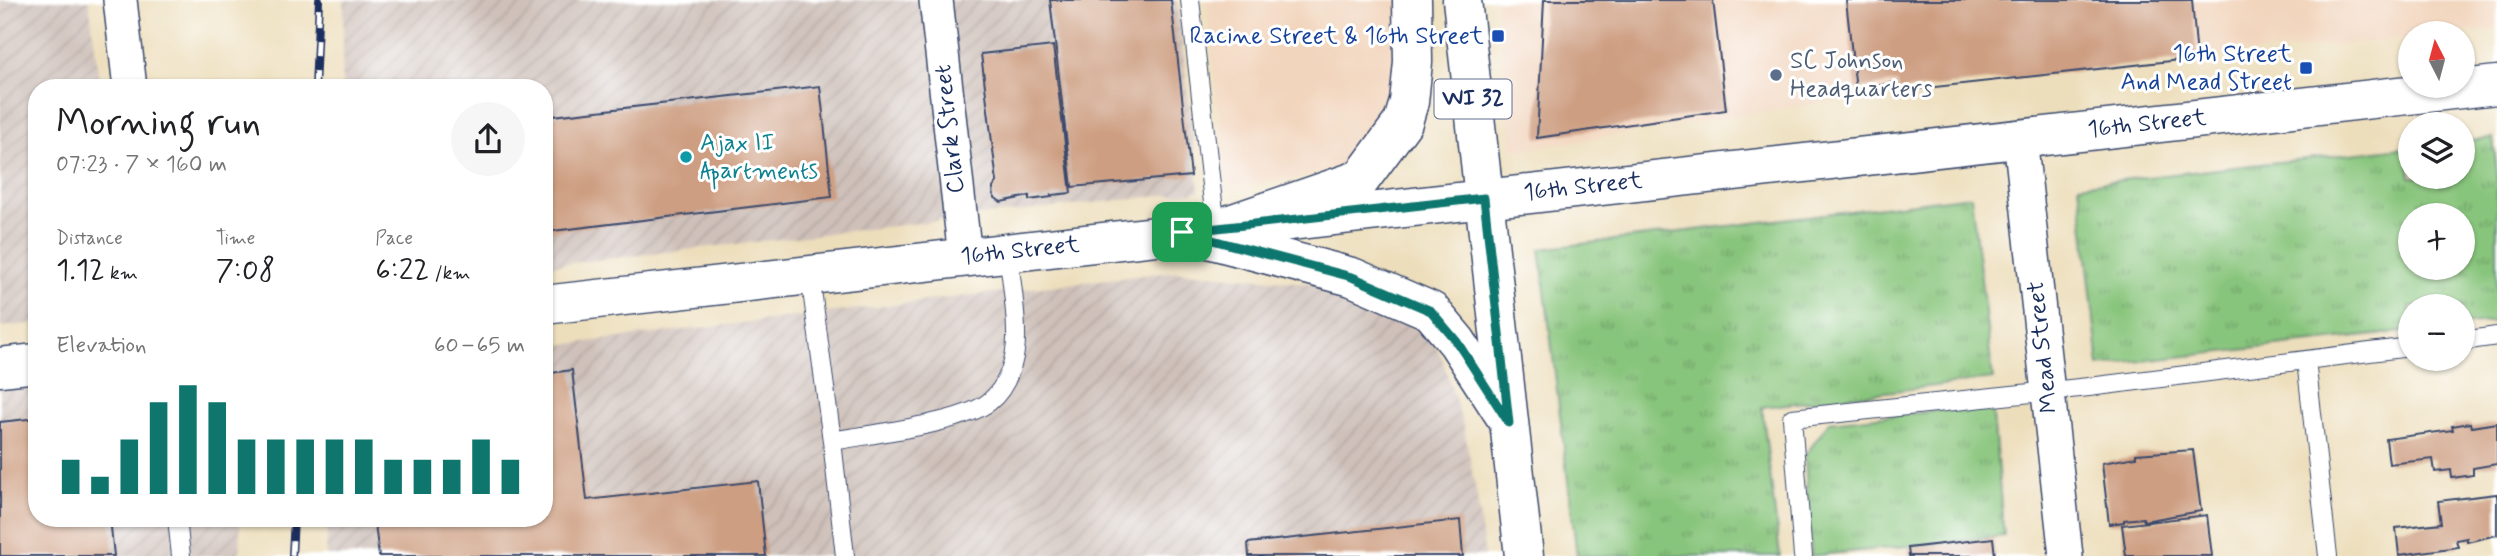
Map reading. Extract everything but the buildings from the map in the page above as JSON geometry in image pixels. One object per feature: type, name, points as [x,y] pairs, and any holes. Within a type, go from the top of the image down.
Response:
[{"type":"street","points":[[120,0],[129,79]]},
{"type":"street","name":"Clark Street","points":[[936,0],[965,257]]},
{"type":"street","points":[[1199,230],[1361,179],[1403,122],[1409,102],[1413,62],[1412,0]]},
{"type":"street","name":"WI 32","points":[[1462,0],[1524,556]]},
{"type":"street","name":"16th Street","points":[[553,304],[2497,85]]},
{"type":"street","name":"Mead Street","points":[[2020,138],[2067,556]]},
{"type":"street","points":[[1199,230],[1352,277],[1431,311],[1457,342],[1509,423]]},
{"type":"street","points":[[0,367],[28,364]]},
{"type":"lane","points":[[1189,0],[1199,230]]},
{"type":"lane","points":[[832,441],[928,424],[979,409],[992,400],[1009,374],[1016,335],[1008,253]]},
{"type":"lane","points":[[810,275],[845,556]]},
{"type":"lane","points":[[2475,339],[2497,336]]},
{"type":"lane","points":[[1803,556],[1792,418],[2048,391],[2398,348]]},
{"type":"lane","points":[[2306,360],[2328,556]]},
{"type":"lane","points":[[178,527],[181,556]]},
{"type":"shaded area","points":[[0,0],[89,0],[99,79],[28,79],[28,324],[0,327]]},
{"type":"shaded area","points":[[344,0],[1177,0],[1199,191],[553,265],[553,79],[342,79]]},
{"type":"shaded area","points":[[1206,0],[1400,0],[1398,48],[1387,116],[1355,156],[1336,168],[1299,178],[1227,187]]},
{"type":"shaded area","name":"SC Johnson Headquarters","points":[[1496,0],[2497,0],[2497,29],[2475,31],[2475,21],[2398,21],[2398,39],[1899,91],[1513,151]]},
{"type":"shaded area","points":[[1175,271],[1317,284],[1393,306],[1431,336],[1443,360],[1464,428],[1485,556],[326,556],[328,527],[553,527],[553,346]]},
{"type":"shaded area","points":[[28,364],[28,527],[240,527],[240,556],[0,556],[0,367]]},
{"type":"green space","points":[[2493,138],[2497,172],[2497,321],[2475,324],[2475,294],[2398,294],[2398,332],[2099,366],[2079,185],[2398,148],[2398,189],[2475,189],[2475,140]]},
{"type":"green space","points":[[1971,196],[1993,379],[1762,407],[1780,556],[1577,556],[1540,249]]},
{"type":"green space","points":[[1992,405],[2004,536],[1811,556],[1805,456],[1829,422]]},
{"type":"railway","points":[[315,79],[319,0]]},
{"type":"railway","points":[[292,556],[294,527]]},
{"type":"place","name":"Racine Street & 16th Street","points":[[1498,36]]},
{"type":"place","name":"16th Street And Mead Street","points":[[2306,68]]},
{"type":"place","name":"SC Johnson Headquarters","points":[[1776,75]]},
{"type":"place","name":"Ajax II Apartments","points":[[686,157]]},
{"type":"route","points":[[1484,198],[1509,423],[1457,342],[1431,311],[1352,277],[1182,232],[1484,198]]}]
